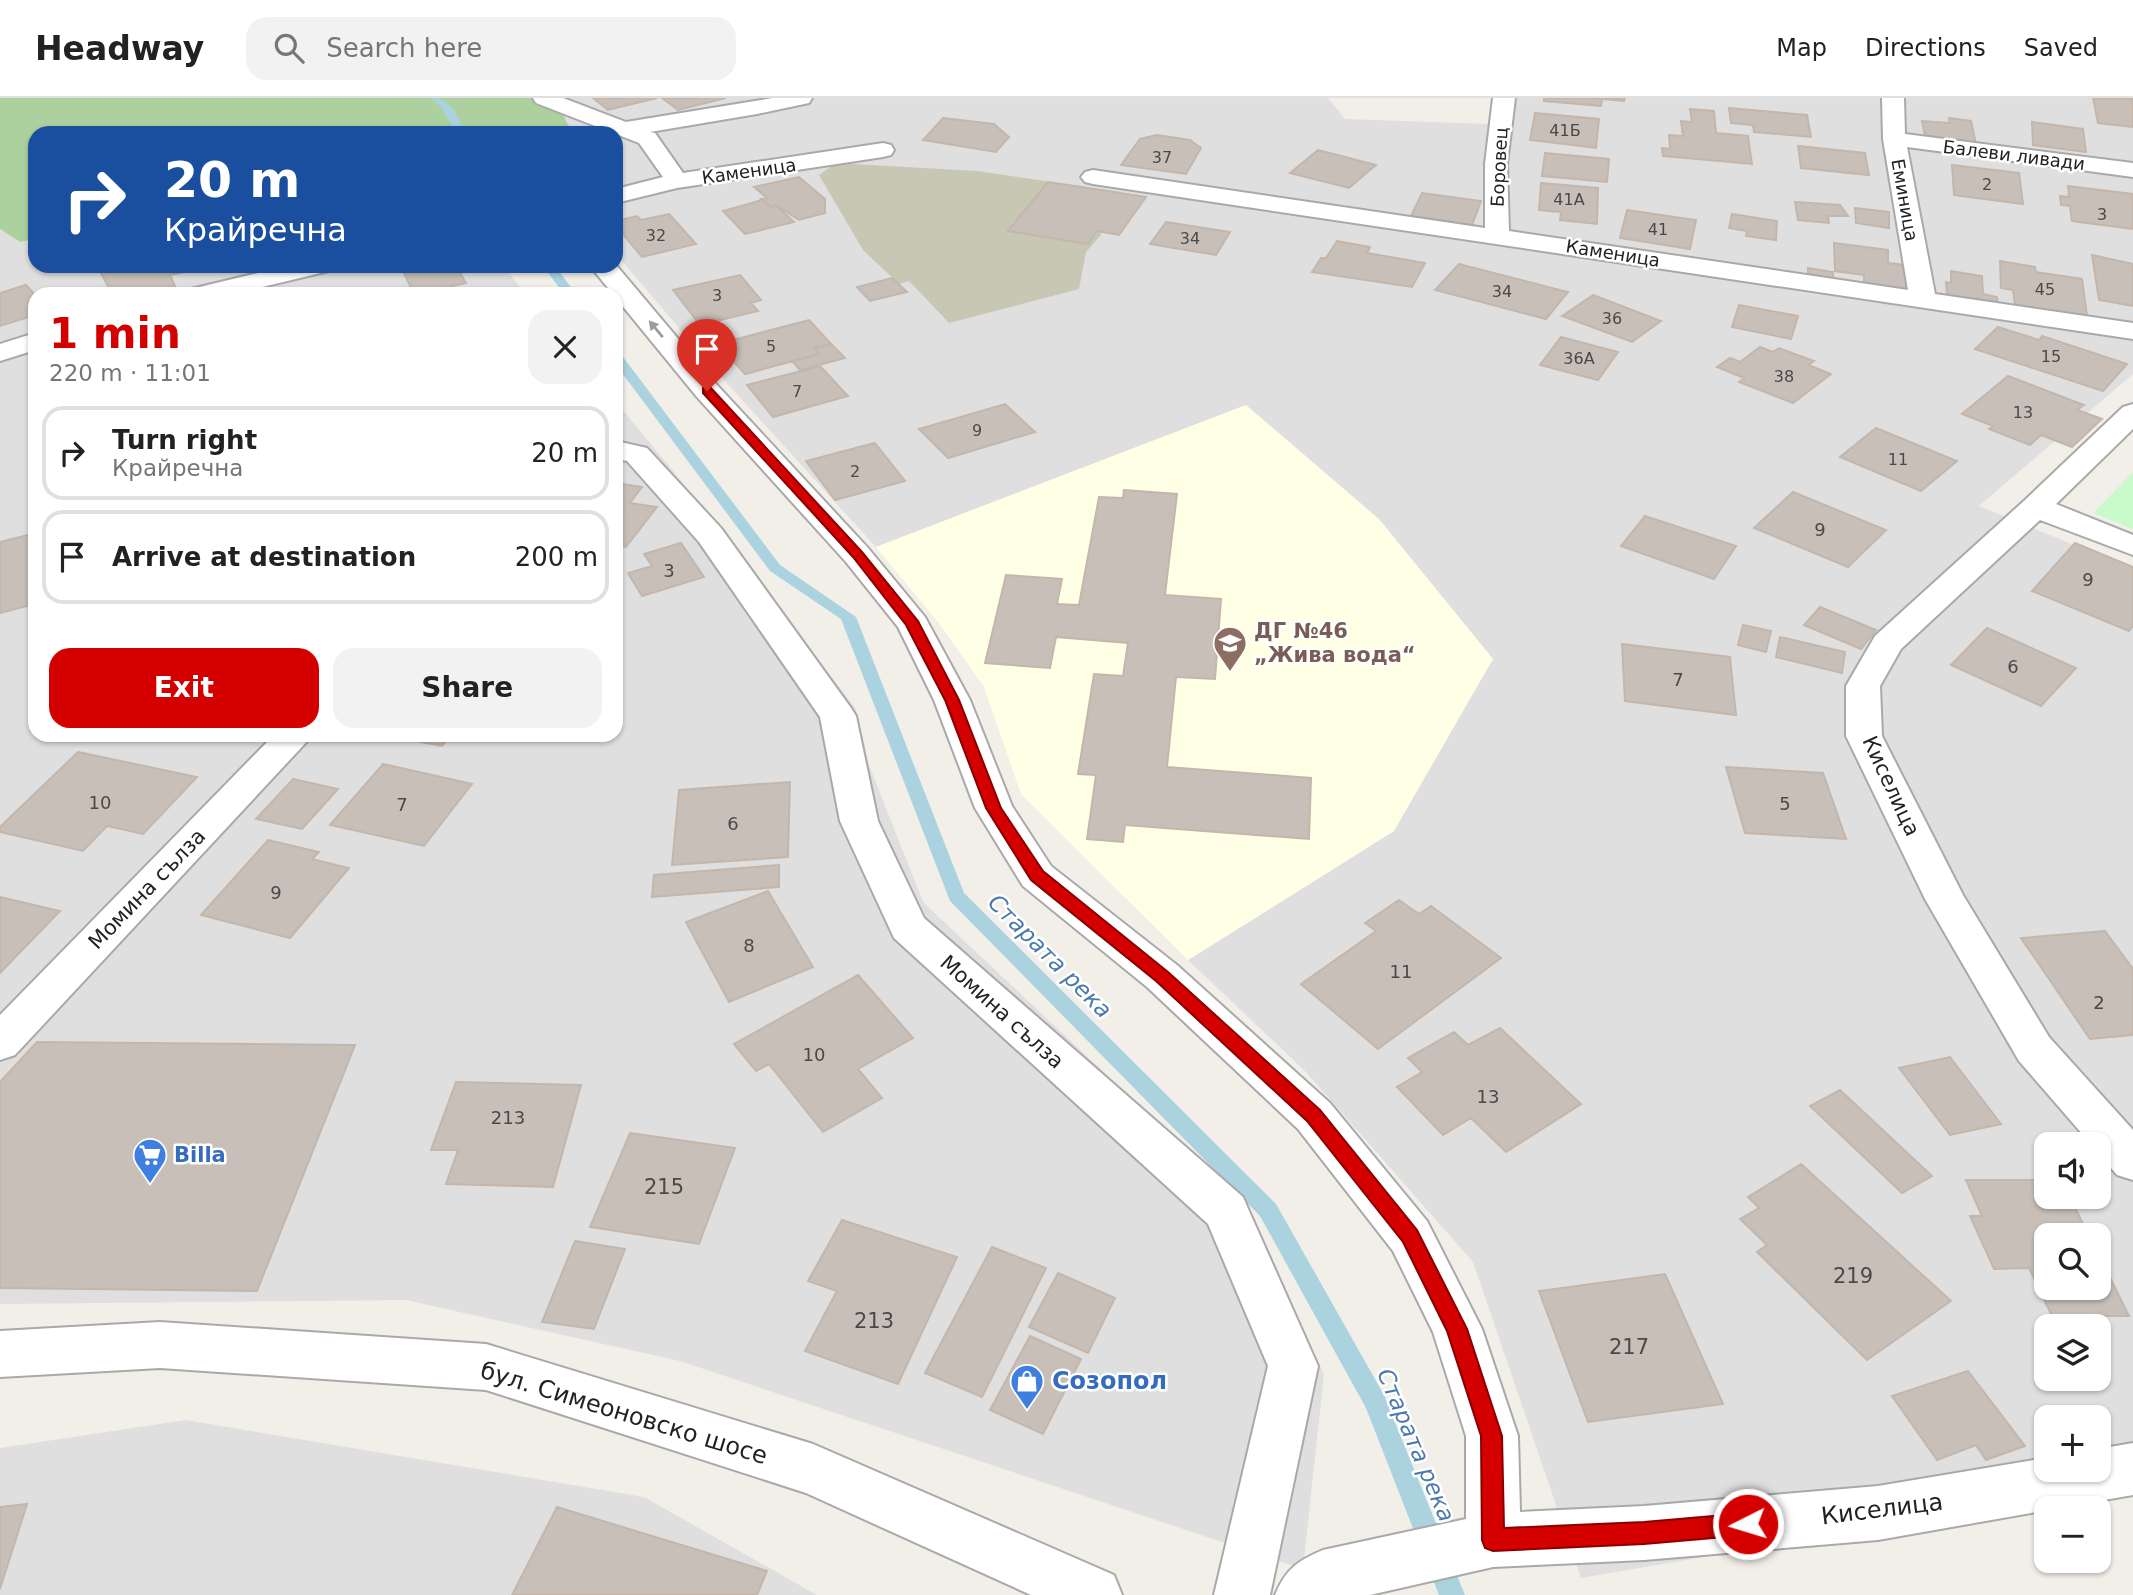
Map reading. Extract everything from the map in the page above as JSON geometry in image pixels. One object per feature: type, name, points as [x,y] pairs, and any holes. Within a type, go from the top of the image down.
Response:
[{"type":"street","points":[[544,98],[617,126]]},
{"type":"street","points":[[625,129],[757,108],[801,98]]},
{"type":"street","name":"Боровец","points":[[1497,236],[1496,164],[1504,98]]},
{"type":"street","name":"Еминица","points":[[1893,98],[1894,139],[1923,301]]},
{"type":"street","points":[[625,129],[647,138],[677,181]]},
{"type":"street","name":"Балеви ливади","points":[[1894,139],[2133,170]]},
{"type":"street","name":"Каменица","points":[[623,194],[677,181],[884,150]]},
{"type":"street","name":"Каменица","points":[[1093,177],[2133,331]]},
{"type":"street","points":[[230,287],[290,273]]},
{"type":"street","points":[[609,273],[620,287]]},
{"type":"street","points":[[623,290],[707,391],[858,555],[913,624],[952,700],[994,808],[1037,876],[1162,976],[1314,1116],[1410,1236],[1457,1329],[1492,1436],[1493,1540]]},
{"type":"street","points":[[0,353],[28,343]]},
{"type":"street","name":"Киселица","points":[[2133,413],[2036,507],[1887,643],[1863,686],[1864,736],[1945,900],[2034,1049],[2133,1161]]},
{"type":"street","name":"Момина сълза","points":[[623,451],[637,454],[710,535],[838,716],[859,821],[908,927],[1226,1211],[1293,1366],[1242,1595]]},
{"type":"street","points":[[2036,507],[2133,546]]},
{"type":"street","name":"Момина сълза","points":[[0,1043],[288,742]]},
{"type":"street","name":"бул. Симеоновско шосе","points":[[0,1354],[160,1345],[486,1367],[813,1470],[1094,1595]]},
{"type":"street","name":"Киселица","points":[[1313,1587],[1493,1540],[1644,1533],[1878,1513],[2133,1469]]},
{"type":"shaded area","points":[[555,98],[1328,98],[1345,119],[1490,124],[1494,98],[2133,98],[2133,374],[1979,506],[2133,569],[2133,1484],[2063,1496],[2034,1496],[2034,1501],[1581,1578],[1473,1262],[1304,1070],[1188,960],[1394,831],[1246,405],[876,547],[714,369],[623,262],[623,126],[569,126]]},
{"type":"shaded area","points":[[836,163],[977,171],[1121,192],[1100,236],[1086,252],[1079,289],[949,323],[909,281],[899,284],[863,250],[819,175]]},
{"type":"shaded area","points":[[0,229],[20,242],[28,240],[28,273],[509,273],[520,287],[28,287],[28,742],[623,742],[623,410],[670,467],[856,709],[869,765],[923,902],[1244,1204],[1324,1374],[1303,1569],[680,1361],[406,1300],[0,1304]]},
{"type":"shaded area","name":"ДГ №46 „Жива вода“","points":[[1246,405],[1379,519],[1493,659],[1394,831],[1188,960],[1021,794],[984,687],[941,626],[876,547]]},
{"type":"shaded area","points":[[186,1420],[644,1497],[817,1595],[0,1595],[0,1448]]},
{"type":"green space","points":[[0,98],[555,98],[569,126],[28,126],[28,240],[20,242],[0,229]]},
{"type":"green space","points":[[2133,472],[2133,529],[2093,513]]},
{"type":"building","points":[[593,98],[657,98],[608,110]]},
{"type":"building","points":[[662,98],[726,98],[678,110]]},
{"type":"building","points":[[1544,98],[1625,98],[1624,101],[1602,99],[1601,106],[1544,101]]},
{"type":"building","points":[[2093,98],[2133,99],[2133,127],[2098,123]]},
{"type":"building","points":[[1729,108],[1807,115],[1811,137],[1754,132],[1753,125],[1731,123]]},
{"type":"building","points":[[1690,109],[1714,111],[1716,133],[1748,136],[1752,164],[1663,156],[1662,148],[1670,149],[1669,135],[1683,136],[1681,121],[1692,122]]},
{"type":"building","points":[[1535,113],[1599,119],[1596,148],[1530,140]]},
{"type":"building","points":[[943,118],[994,124],[1009,137],[996,152],[923,140]]},
{"type":"building","points":[[1949,118],[1971,121],[1976,144],[1925,136],[1922,121],[1950,123]]},
{"type":"building","points":[[2032,122],[2083,129],[2086,152],[2033,145]]},
{"type":"building","points":[[1157,135],[1190,140],[1201,148],[1186,174],[1121,165],[1140,139]]},
{"type":"building","points":[[1798,146],[1865,153],[1869,175],[1801,168]]},
{"type":"building","points":[[1318,150],[1376,165],[1349,188],[1290,173]]},
{"type":"building","points":[[1545,153],[1609,159],[1607,182],[1542,176]]},
{"type":"building","points":[[1952,165],[2019,173],[2023,204],[1954,195]]},
{"type":"building","points":[[799,177],[825,199],[825,213],[799,220],[777,206],[771,207],[761,199],[767,198],[754,187]]},
{"type":"building","points":[[1048,182],[1146,197],[1119,235],[1097,231],[1088,244],[1008,231]]},
{"type":"building","points":[[1541,183],[1598,188],[1597,224],[1560,220],[1561,212],[1539,210]]},
{"type":"building","points":[[2068,186],[2133,194],[2133,229],[2072,221],[2070,206],[2061,205],[2060,196],[2069,197]]},
{"type":"building","points":[[1422,193],[1481,201],[1472,225],[1411,216]]},
{"type":"building","points":[[762,200],[771,207],[777,206],[794,222],[745,234],[723,211]]},
{"type":"building","points":[[1795,202],[1840,205],[1848,216],[1828,216],[1829,223],[1798,220]]},
{"type":"building","points":[[1855,208],[1889,212],[1889,228],[1856,223]]},
{"type":"building","points":[[1627,210],[1696,220],[1690,249],[1620,238]]},
{"type":"building","points":[[669,214],[696,244],[642,257],[623,234],[623,219],[637,216],[641,220]]},
{"type":"building","points":[[1732,214],[1777,221],[1776,240],[1746,236],[1747,231],[1729,228]]},
{"type":"building","points":[[1166,222],[1230,232],[1216,255],[1150,244]]},
{"type":"building","points":[[1337,241],[1370,247],[1367,253],[1425,263],[1412,287],[1312,272],[1321,258],[1326,258]]},
{"type":"building","points":[[1834,243],[1888,250],[1888,263],[1905,265],[1906,289],[1864,283],[1864,275],[1835,271]]},
{"type":"building","points":[[2092,255],[2133,264],[2133,306],[2099,300]]},
{"type":"building","points":[[2000,261],[2035,267],[2036,272],[2082,279],[2087,316],[2015,305],[2013,290],[2001,288]]},
{"type":"building","points":[[1459,264],[1568,292],[1546,319],[1435,290]]},
{"type":"building","points":[[1808,268],[1833,272],[1833,282],[1808,278]]},
{"type":"building","points":[[1951,271],[1982,276],[1983,294],[1997,297],[1998,303],[1947,295],[1946,282],[1951,283]]},
{"type":"building","points":[[101,273],[180,273],[170,275],[175,286],[171,287],[108,287]]},
{"type":"building","points":[[404,273],[460,273],[466,283],[447,287],[411,287]]},
{"type":"building","points":[[740,275],[761,300],[751,303],[758,311],[700,325],[673,290]]},
{"type":"building","points":[[892,278],[907,292],[870,301],[857,287]]},
{"type":"building","points":[[26,285],[28,317],[0,326],[0,293]]},
{"type":"building","points":[[1593,295],[1661,321],[1632,342],[1562,316]]},
{"type":"building","points":[[1739,305],[1798,316],[1791,339],[1732,327]]},
{"type":"building","points":[[809,320],[831,344],[814,348],[819,354],[745,374],[718,344]]},
{"type":"building","points":[[1998,327],[2039,340],[2042,336],[2127,364],[2103,391],[1975,349]]},
{"type":"building","points":[[1561,337],[1618,352],[1598,380],[1540,365]]},
{"type":"building","points":[[831,344],[845,358],[800,370],[792,361],[819,354],[814,348]]},
{"type":"building","points":[[1760,347],[1773,352],[1779,348],[1814,361],[1808,365],[1831,374],[1793,403],[1739,382],[1744,378],[1717,367],[1730,358],[1740,362]]},
{"type":"building","points":[[820,366],[848,396],[773,417],[747,385]]},
{"type":"building","points":[[2008,376],[2084,405],[2077,410],[2102,419],[2072,447],[2041,435],[2030,445],[1989,429],[1993,426],[1962,414]]},
{"type":"building","points":[[1005,404],[1035,432],[948,458],[919,429]]},
{"type":"building","points":[[1876,428],[1957,461],[1921,491],[1840,457]]},
{"type":"building","points":[[875,443],[905,481],[835,500],[806,461]]},
{"type":"building","points":[[623,484],[642,487],[630,503],[657,507],[626,547],[623,546]]},
{"type":"building","points":[[1124,490],[1177,494],[1165,595],[1221,599],[1215,679],[1176,677],[1167,767],[1311,778],[1309,839],[1125,825],[1123,842],[1087,839],[1096,775],[1078,774],[1094,674],[1123,676],[1128,643],[1056,637],[1050,668],[985,663],[1006,575],[1062,579],[1057,604],[1079,605],[1099,497],[1123,498]]},
{"type":"building","points":[[1793,492],[1886,530],[1848,567],[1754,528]]},
{"type":"building","points":[[1645,516],[1736,546],[1714,579],[1621,546]]},
{"type":"building","points":[[28,535],[28,606],[0,613],[0,542]]},
{"type":"building","points":[[681,543],[704,577],[642,596],[628,573],[652,566],[644,554]]},
{"type":"building","points":[[2075,543],[2133,567],[2133,626],[2129,631],[2032,591]]},
{"type":"building","points":[[1820,607],[1876,630],[1861,649],[1804,625]]},
{"type":"building","points":[[1743,625],[1771,631],[1766,652],[1738,645]]},
{"type":"building","points":[[1987,628],[2076,668],[2041,706],[1951,665]]},
{"type":"building","points":[[1780,637],[1845,652],[1842,673],[1776,657]]},
{"type":"building","points":[[1622,644],[1730,657],[1736,715],[1625,701]]},
{"type":"building","points":[[421,742],[445,742],[442,746]]},
{"type":"building","points":[[78,752],[197,777],[143,834],[107,826],[83,851],[0,832],[0,827]]},
{"type":"building","points":[[383,764],[472,784],[424,846],[330,825]]},
{"type":"building","points":[[1726,767],[1823,773],[1846,839],[1745,833]]},
{"type":"building","points":[[293,779],[338,789],[302,829],[256,819]]},
{"type":"building","points":[[790,782],[788,857],[672,865],[679,790]]},
{"type":"building","points":[[268,840],[319,852],[312,859],[349,868],[290,938],[201,915]]},
{"type":"building","points":[[779,865],[779,887],[652,897],[654,875]]},
{"type":"building","points":[[768,891],[813,967],[729,1002],[686,922]]},
{"type":"building","points":[[0,897],[60,911],[0,973]]},
{"type":"building","points":[[1399,900],[1419,914],[1431,906],[1501,958],[1378,1049],[1301,984],[1376,931],[1365,923]]},
{"type":"building","points":[[2105,931],[2133,969],[2133,1035],[2090,1039],[2021,938]]},
{"type":"building","points":[[858,975],[913,1038],[858,1069],[882,1098],[823,1132],[769,1064],[756,1071],[734,1044]]},
{"type":"building","points":[[1500,1028],[1581,1104],[1506,1152],[1471,1118],[1443,1135],[1397,1087],[1422,1072],[1408,1058],[1454,1032],[1468,1045]]},
{"type":"building","name":"Billa","points":[[37,1042],[355,1045],[257,1291],[0,1288],[0,1082]]},
{"type":"building","points":[[1950,1057],[2001,1124],[1950,1135],[1899,1068]]},
{"type":"building","points":[[456,1082],[581,1085],[553,1187],[446,1184],[458,1150],[431,1150]]},
{"type":"building","points":[[1840,1090],[1932,1176],[1902,1193],[1810,1106]]},
{"type":"building","points":[[630,1133],[735,1148],[699,1244],[590,1227]]},
{"type":"building","points":[[1801,1164],[1951,1301],[1867,1360],[1757,1252],[1767,1245],[1740,1219],[1759,1208],[1748,1197]]},
{"type":"building","points":[[1966,1180],[2034,1180],[2034,1209],[2076,1209],[2083,1223],[2034,1223],[2034,1278],[2029,1268],[1994,1269],[1970,1216],[1982,1216]]},
{"type":"building","points":[[842,1220],[957,1257],[898,1384],[805,1351],[837,1291],[808,1281]]},
{"type":"building","points":[[575,1241],[625,1249],[594,1329],[542,1322]]},
{"type":"building","points":[[992,1247],[1046,1268],[982,1397],[925,1373]]},
{"type":"building","points":[[1058,1273],[1115,1298],[1088,1353],[1029,1327]]},
{"type":"building","points":[[1665,1274],[1723,1404],[1588,1422],[1539,1291]]},
{"type":"building","points":[[2111,1279],[2129,1316],[2111,1314],[2051,1314],[2044,1300],[2111,1300]]},
{"type":"building","points":[[1030,1336],[1081,1359],[1043,1434],[990,1410]]},
{"type":"building","points":[[1968,1371],[2025,1446],[1986,1460],[1976,1445],[1937,1460],[1892,1396]]},
{"type":"building","points":[[27,1504],[0,1589],[0,1507]]},
{"type":"building","points":[[557,1507],[767,1571],[757,1595],[512,1595]]},
{"type":"waterway","name":"Старата река","points":[[436,98],[445,105],[457,126]]},
{"type":"waterway","name":"Старата река","points":[[554,273],[565,287]]},
{"type":"waterway","name":"Старата река","points":[[623,365],[775,568],[848,617],[956,896],[1268,1210],[1376,1403],[1452,1595]]},
{"type":"place","name":"ДГ №46 „Жива вода“","points":[[1230,673]]},
{"type":"place","name":"Billa","points":[[150,1185]]},
{"type":"place","name":"Созопол","points":[[1027,1411]]},
{"type":"route","points":[[707,391],[858,555],[913,624],[952,700],[994,808],[1037,876],[1162,976],[1314,1116],[1410,1236],[1457,1329],[1492,1436],[1493,1540],[1644,1533],[1748,1524]]}]
